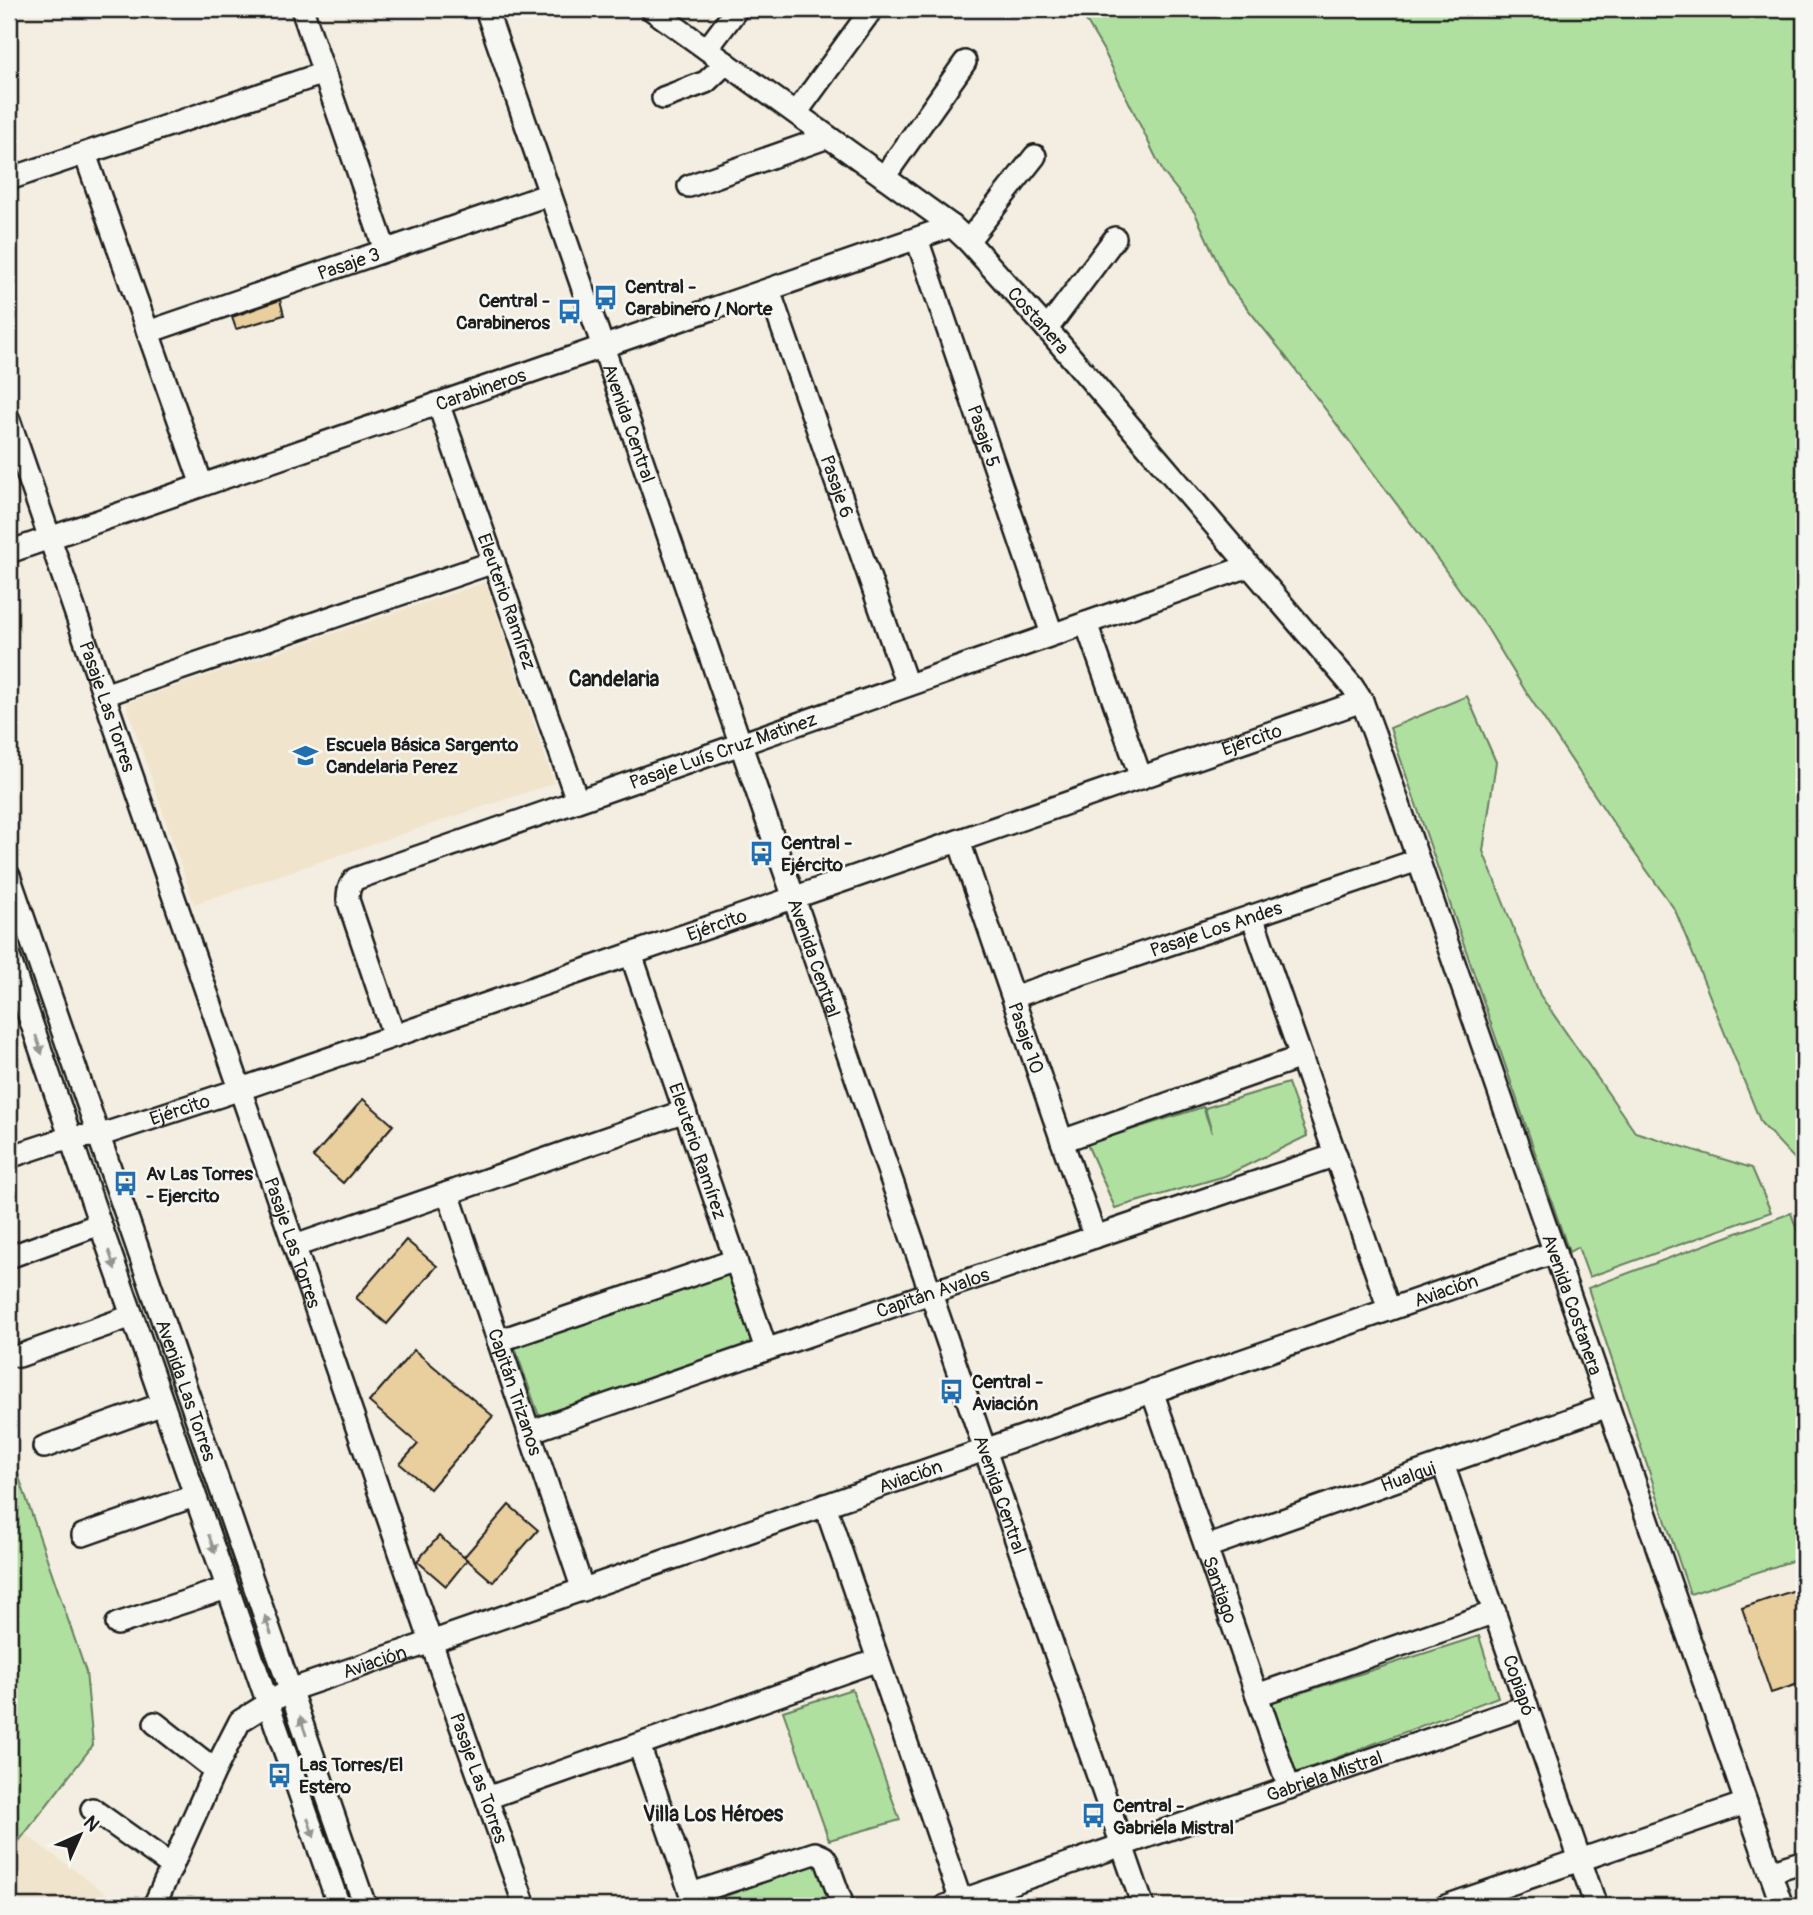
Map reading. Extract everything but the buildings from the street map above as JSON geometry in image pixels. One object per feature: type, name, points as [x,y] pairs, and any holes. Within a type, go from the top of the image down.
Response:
[{"type":"street","points":[[302,9],[385,250]]},
{"type":"street","name":"Avenida Central","points":[[486,9],[1143,1906]]},
{"type":"street","name":"Costanera","points":[[651,9],[952,226],[968,241],[1047,329],[1362,701]]},
{"type":"street","points":[[707,49],[737,9]]},
{"type":"street","points":[[796,114],[872,9]]},
{"type":"street","points":[[884,177],[965,62]]},
{"type":"street","points":[[663,98],[706,82],[726,63]]},
{"type":"street","points":[[9,179],[324,73]]},
{"type":"street","points":[[689,186],[828,137]]},
{"type":"street","points":[[85,153],[202,485]]},
{"type":"street","points":[[968,241],[1035,156]]},
{"type":"street","name":"Pasaje 3","points":[[148,332],[550,194]]},
{"type":"street","name":"Carabineros","points":[[9,552],[952,226]]},
{"type":"street","points":[[1047,329],[1115,238]]},
{"type":"street","name":"Pasaje 5","points":[[917,239],[1052,634]]},
{"type":"street","name":"Pasaje 6","points":[[769,290],[907,685]]},
{"type":"street","name":"Eleuterio Ramírez","points":[[438,403],[577,800]]},
{"type":"street","name":"Pasaje Las Torres","points":[[9,420],[431,1642],[525,1906]]},
{"type":"street","points":[[104,695],[494,562]]},
{"type":"street","name":"Pasaje Luís Cruz Matinez","points":[[394,1036],[348,900],[350,885],[362,875],[1249,566]]},
{"type":"street","points":[[1086,623],[1141,778]]},
{"type":"street","name":"Ejército","points":[[9,1157],[70,1137],[98,1136],[241,1089],[1362,701]]},
{"type":"street","name":"Avenida Costanera","points":[[1362,701],[1782,1906]]},
{"type":"street","name":"Pasaje 10","points":[[959,841],[1095,1237]]},
{"type":"street","name":"Pasaje Los Andes","points":[[1013,997],[1418,860]]},
{"type":"street","name":"Avenida Las Torres","points":[[9,876],[365,1906]]},
{"type":"street","points":[[1252,916],[1390,1309]]},
{"type":"street","name":"Eleuterio Ramírez","points":[[631,954],[766,1349]]},
{"type":"street","name":"Avenida Las Torres","points":[[9,957],[15,995],[70,1137],[339,1906]]},
{"type":"street","points":[[1062,1141],[1301,1057]]},
{"type":"street","points":[[295,1246],[684,1111]]},
{"type":"street","name":"Capitán Ávalos","points":[[529,1432],[1336,1155]]},
{"type":"street","name":"Capitán Trizanos","points":[[448,1193],[583,1590]]},
{"type":"street","points":[[9,1257],[100,1224]]},
{"type":"street","name":"Aviación","points":[[154,1906],[240,1721],[290,1690],[1555,1252]]},
{"type":"street","points":[[498,1341],[736,1260]]},
{"type":"street","points":[[19,1356],[132,1316]]},
{"type":"street","name":"Santiago","points":[[1152,1391],[1289,1788]]},
{"type":"street","points":[[44,1447],[163,1404]]},
{"type":"street","name":"Hualqui","points":[[1206,1547],[1608,1406]]},
{"type":"street","name":"Copiapó","points":[[1443,1464],[1596,1906]]},
{"type":"street","points":[[83,1535],[194,1496]]},
{"type":"street","points":[[825,1505],[878,1660],[953,1904]]},
{"type":"street","points":[[117,1624],[227,1588]]},
{"type":"street","points":[[1257,1695],[1495,1612]]},
{"type":"street","points":[[488,1798],[878,1660]]},
{"type":"street","name":"Gabriela Mistral","points":[[953,1904],[1527,1706]]},
{"type":"street","points":[[155,1723],[215,1770]]},
{"type":"street","points":[[639,1745],[693,1900],[815,1853],[824,1857],[827,1862],[843,1906]]},
{"type":"street","points":[[1446,1906],[1746,1803]]},
{"type":"street","points":[[92,1809],[172,1866]]},
{"type":"street","points":[[1770,1872],[1804,1861]]},
{"type":"shaded area","name":"Escuela Básica Sargento Candelaria Perez","points":[[486,582],[554,783],[194,904],[126,703]]},
{"type":"shaded area","points":[[25,1834],[123,1906],[9,1906],[9,1854]]},
{"type":"green space","points":[[1079,9],[1804,9],[1804,1169],[1761,1123],[1675,910],[1526,692],[1487,628],[1280,349],[1227,283],[1195,213],[1163,172],[1104,51]]},
{"type":"green space","points":[[1467,696],[1496,762],[1483,851],[1540,995],[1635,1132],[1752,1168],[1771,1212],[1589,1277],[1578,1247],[1569,1252],[1390,728]]},
{"type":"green space","points":[[1288,1083],[1307,1136],[1225,1176],[1115,1208],[1087,1144],[1203,1107],[1212,1133],[1205,1108]]},
{"type":"green space","points":[[1791,1213],[1804,1250],[1804,1557],[1690,1594],[1588,1288]]},
{"type":"green space","points":[[729,1275],[753,1343],[539,1416],[515,1348]]},
{"type":"green space","points":[[9,1448],[86,1672],[93,1745],[9,1854]]},
{"type":"green space","points":[[1479,1636],[1498,1697],[1296,1773],[1272,1702]]},
{"type":"green space","points":[[852,1689],[900,1820],[829,1840],[783,1711]]},
{"type":"green space","points":[[817,1864],[831,1906],[713,1906],[711,1901]]},
{"type":"place","name":"Central - Carabinero / Norte","points":[[605,297]]},
{"type":"place","name":"Central - Carabineros","points":[[570,311]]},
{"type":"place","name":"Escuela Básica Sargento Candelaria Perez","points":[[306,755]]},
{"type":"place","name":"Central - Ejército","points":[[761,853]]},
{"type":"place","name":"Av Las Torres - Ejercito","points":[[126,1184]]},
{"type":"place","name":"Central - Aviación","points":[[952,1392]]},
{"type":"place","name":"Las Torres/El Estero","points":[[279,1775]]},
{"type":"place","name":"Central - Gabriela Mistral","points":[[1093,1816]]},
{"type":"district","name":"Candelaria","points":[[614,679]]},
{"type":"district","name":"Villa Los Héroes","points":[[713,1814]]}]
